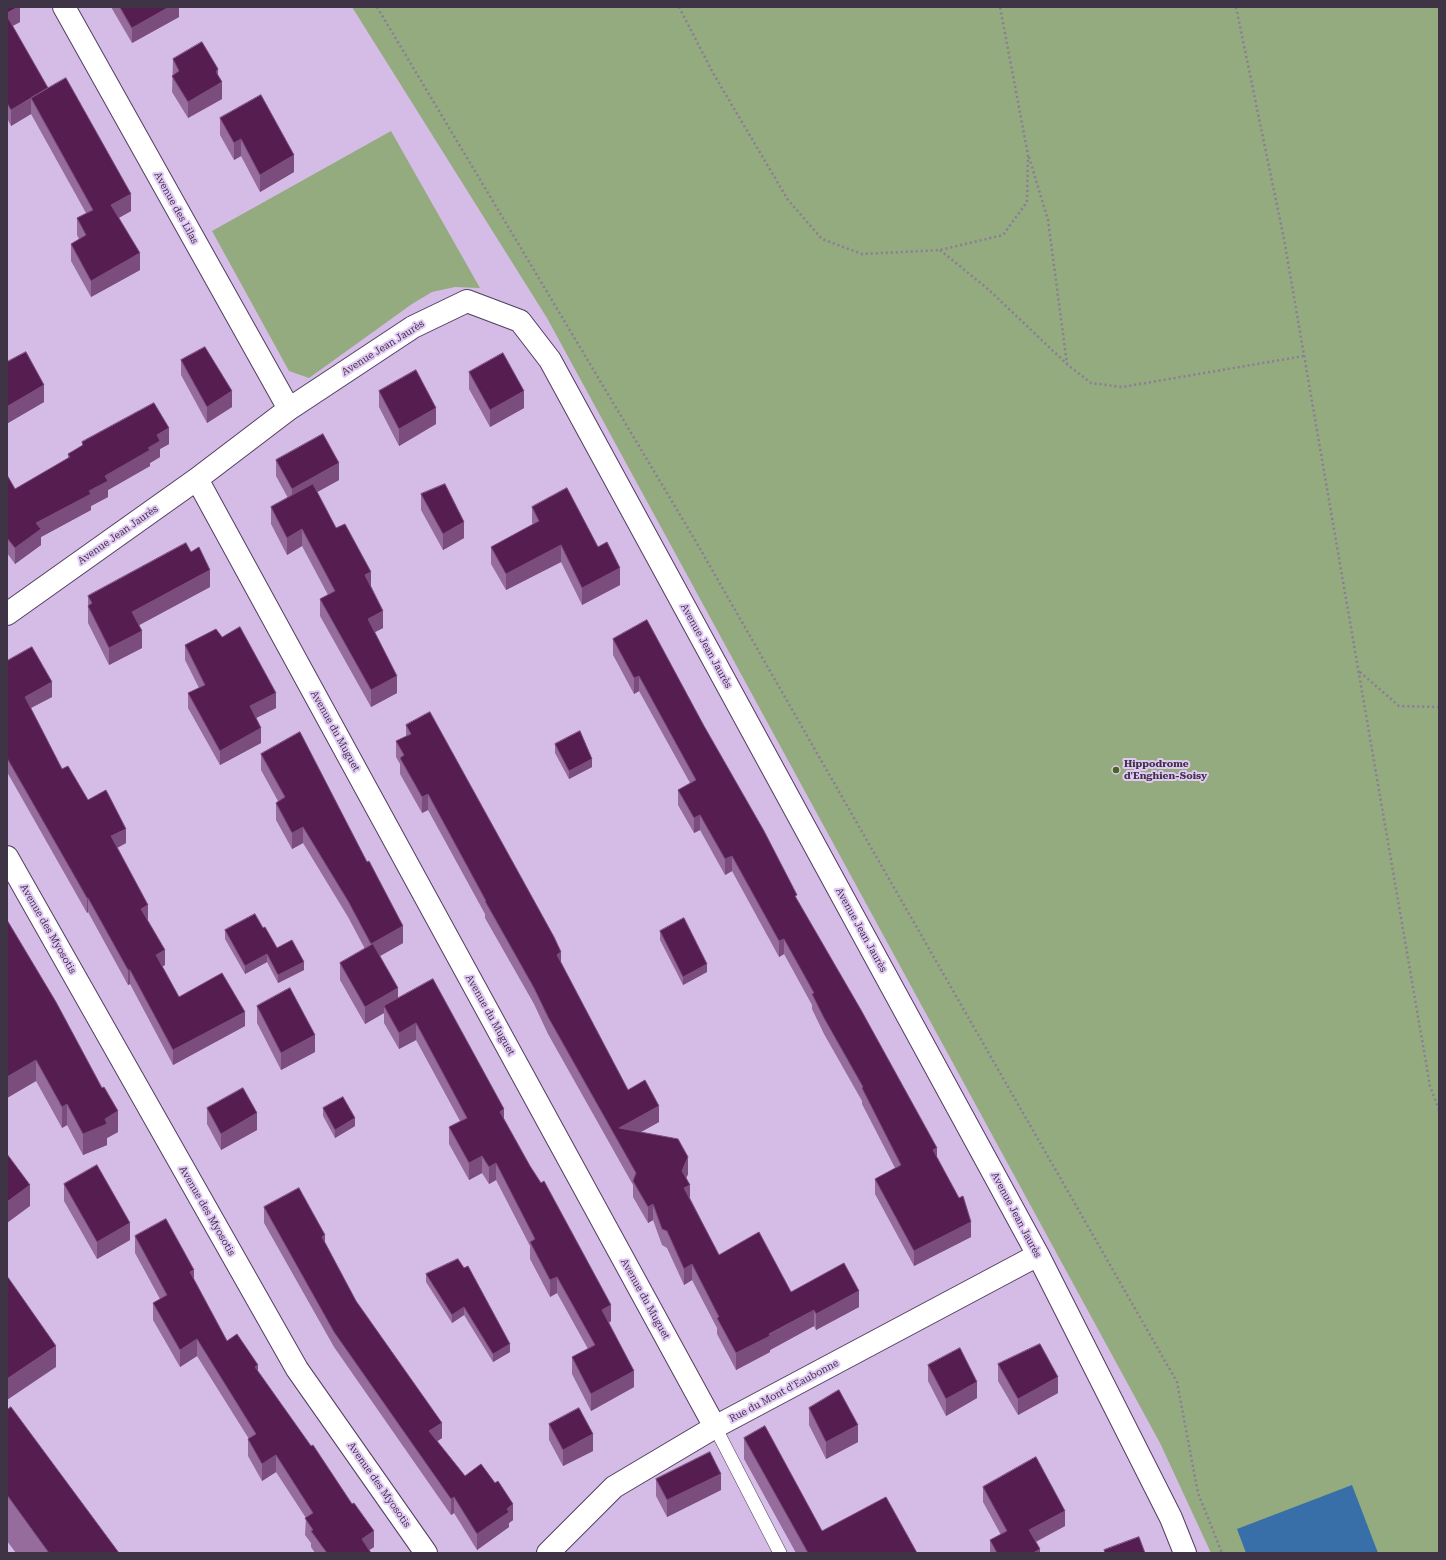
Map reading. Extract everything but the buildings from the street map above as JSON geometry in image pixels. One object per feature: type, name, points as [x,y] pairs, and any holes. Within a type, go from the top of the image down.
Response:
[{"type":"street","name":"Avenue des Lilas","points":[[64,7],[289,409]]},
{"type":"street","name":"Avenue Jean Jaurès","points":[[7,614],[198,479],[289,409],[413,327],[467,301],[520,321],[550,360],[1038,1255],[1171,1518],[1185,1553]]},
{"type":"street","name":"Avenue du Muguet","points":[[198,479],[715,1428]]},
{"type":"street","name":"Avenue des Myosotis","points":[[7,857],[297,1369],[426,1553]]},
{"type":"street","name":"Rue du Mont d'Eaubonne","points":[[548,1553],[614,1487],[715,1428],[1038,1255]]},
{"type":"lane","name":"Avenue du Muguet","points":[[715,1428],[780,1553]]},
{"type":"path","points":[[377,7],[695,540],[1177,1382],[1198,1493],[1222,1553]]},
{"type":"path","points":[[679,7],[713,73],[788,200],[822,239],[862,254],[940,250],[1003,236],[1027,202],[1028,155]]},
{"type":"path","points":[[1000,7],[1028,155],[1048,220],[1068,365]]},
{"type":"path","points":[[1236,7],[1284,239],[1430,1086],[1439,1110]]},
{"type":"path","points":[[940,250],[989,290],[1068,365],[1091,383],[1122,387],[1304,356]]},
{"type":"path","points":[[1359,672],[1399,706],[1439,707]]},
{"type":"green space","name":"Hippodrome d'Enghien-Soisy","points":[[352,7],[1439,7],[1439,1553],[1211,1553],[1160,1443],[547,318]]},
{"type":"green space","points":[[391,131],[480,288],[455,287],[432,292],[412,304],[309,378],[289,371],[212,231]]},
{"type":"water","points":[[1352,1485],[1378,1553],[1246,1553],[1237,1529]]},
{"type":"place","name":"Hippodrome d'Enghien-Soisy","points":[[1116,770]]}]
